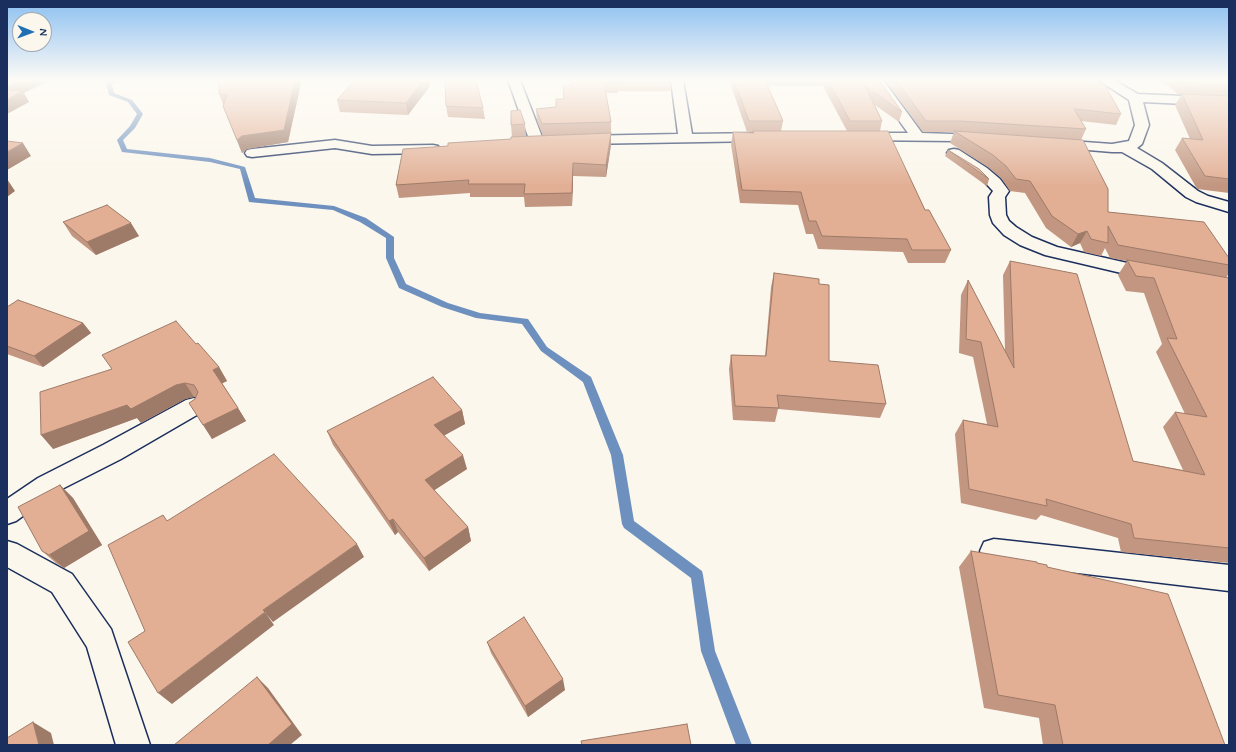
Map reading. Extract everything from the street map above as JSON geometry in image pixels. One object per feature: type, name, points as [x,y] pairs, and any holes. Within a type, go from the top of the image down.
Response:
[{"type":"street","points":[[524,115],[531,142],[552,142]]},
{"type":"street","points":[[682,115],[686,138]]},
{"type":"street","points":[[904,115],[922,137],[982,171],[994,182],[1001,191],[997,197],[998,215],[1002,223],[1010,231],[1026,241],[1058,252],[1130,270],[1168,276]]},
{"type":"street","points":[[1042,143],[1112,148],[1125,147],[1135,144],[1142,125],[1139,115]]},
{"type":"street","points":[[566,141],[778,137]]},
{"type":"street","points":[[848,137],[922,137],[995,140]]},
{"type":"street","points":[[252,153],[335,144],[372,150],[448,148]]},
{"type":"street","points":[[1125,147],[1157,166],[1192,194],[1202,199],[1229,207]]},
{"type":"street","points":[[7,512],[47,485],[112,452],[194,406]]},
{"type":"street","points":[[994,551],[1229,578]]},
{"type":"street","points":[[7,553],[62,584],[100,640],[133,745]]},
{"type":"building","points":[[227,115],[287,115],[284,130],[242,136],[237,140]]},
{"type":"building","points":[[511,115],[522,115],[525,124],[511,125]]},
{"type":"building","points":[[538,115],[610,115],[611,122],[542,124]]},
{"type":"building","points":[[747,115],[780,115],[783,121],[749,121]]},
{"type":"building","points":[[847,115],[879,115],[882,121],[850,121]]},
{"type":"building","points":[[922,115],[1078,115],[1086,129],[960,121],[926,121]]},
{"type":"building","points":[[1192,115],[1229,115],[1229,179],[1205,176],[1182,138],[1203,140]]},
{"type":"building","points":[[753,131],[888,131],[925,210],[929,210],[951,250],[912,250],[907,239],[822,236],[816,221],[809,221],[801,192],[742,190],[733,132],[754,133]]},
{"type":"building","points":[[954,131],[1083,140],[1108,189],[1108,212],[1204,222],[1229,258],[1229,265],[1118,245],[1108,226],[1108,243],[1091,239],[1087,231],[1078,234],[1052,216],[1030,181],[1016,179],[1006,166],[993,155]]},
{"type":"building","points":[[611,133],[606,165],[573,163],[572,193],[524,194],[525,184],[468,184],[469,180],[396,185],[403,149],[448,146],[448,143],[511,139],[511,137]]},
{"type":"building","points":[[7,141],[23,143],[7,152]]},
{"type":"building","points":[[948,150],[979,169],[989,179]]},
{"type":"building","points":[[107,205],[131,223],[87,242],[63,222]]},
{"type":"building","points":[[1127,260],[1229,278],[1229,548],[1134,538],[1131,524],[1046,499],[1047,506],[969,489],[963,420],[998,427],[981,342],[966,339],[968,280],[1014,368],[1010,261],[1077,274],[1133,461],[1205,475],[1175,412],[1207,417],[1167,338],[1177,339],[1154,278],[1136,276]]},
{"type":"building","points":[[774,273],[819,279],[819,284],[829,285],[829,361],[878,365],[886,404],[777,395],[779,408],[735,406],[731,355],[766,356]]},
{"type":"building","points":[[18,300],[83,323],[34,356],[7,346],[7,307]]},
{"type":"building","points":[[176,321],[219,367],[213,370],[238,408],[203,425],[189,403],[195,399],[198,392],[194,385],[185,383],[176,385],[131,409],[127,405],[41,435],[40,392],[112,369],[102,355]]},
{"type":"building","points":[[433,377],[462,410],[434,425],[463,455],[425,480],[468,527],[424,558],[393,519],[389,521],[327,431]]},
{"type":"building","points":[[274,454],[357,544],[263,610],[265,612],[158,693],[128,642],[145,631],[108,545],[163,515],[167,521]]},
{"type":"building","points":[[60,485],[89,531],[49,555],[42,551],[18,507]]},
{"type":"building","points":[[971,551],[1037,562],[1047,565],[1047,567],[1168,594],[1225,745],[1063,745],[1055,705],[998,695]]},
{"type":"building","points":[[524,617],[563,679],[525,706],[487,642]]},
{"type":"building","points":[[257,677],[292,724],[268,745],[174,745]]},
{"type":"building","points":[[33,722],[39,745],[7,745],[7,738]]},
{"type":"building","points":[[687,724],[691,745],[582,745],[581,741]]},
{"type":"waterway","points":[[139,115],[133,127],[120,140],[124,151],[210,160],[243,168],[252,200],[334,208],[363,220],[390,237],[390,258],[402,286],[445,305],[479,316],[525,321],[544,349],[587,380],[617,455],[628,524],[697,575],[708,651],[744,745]]}]
